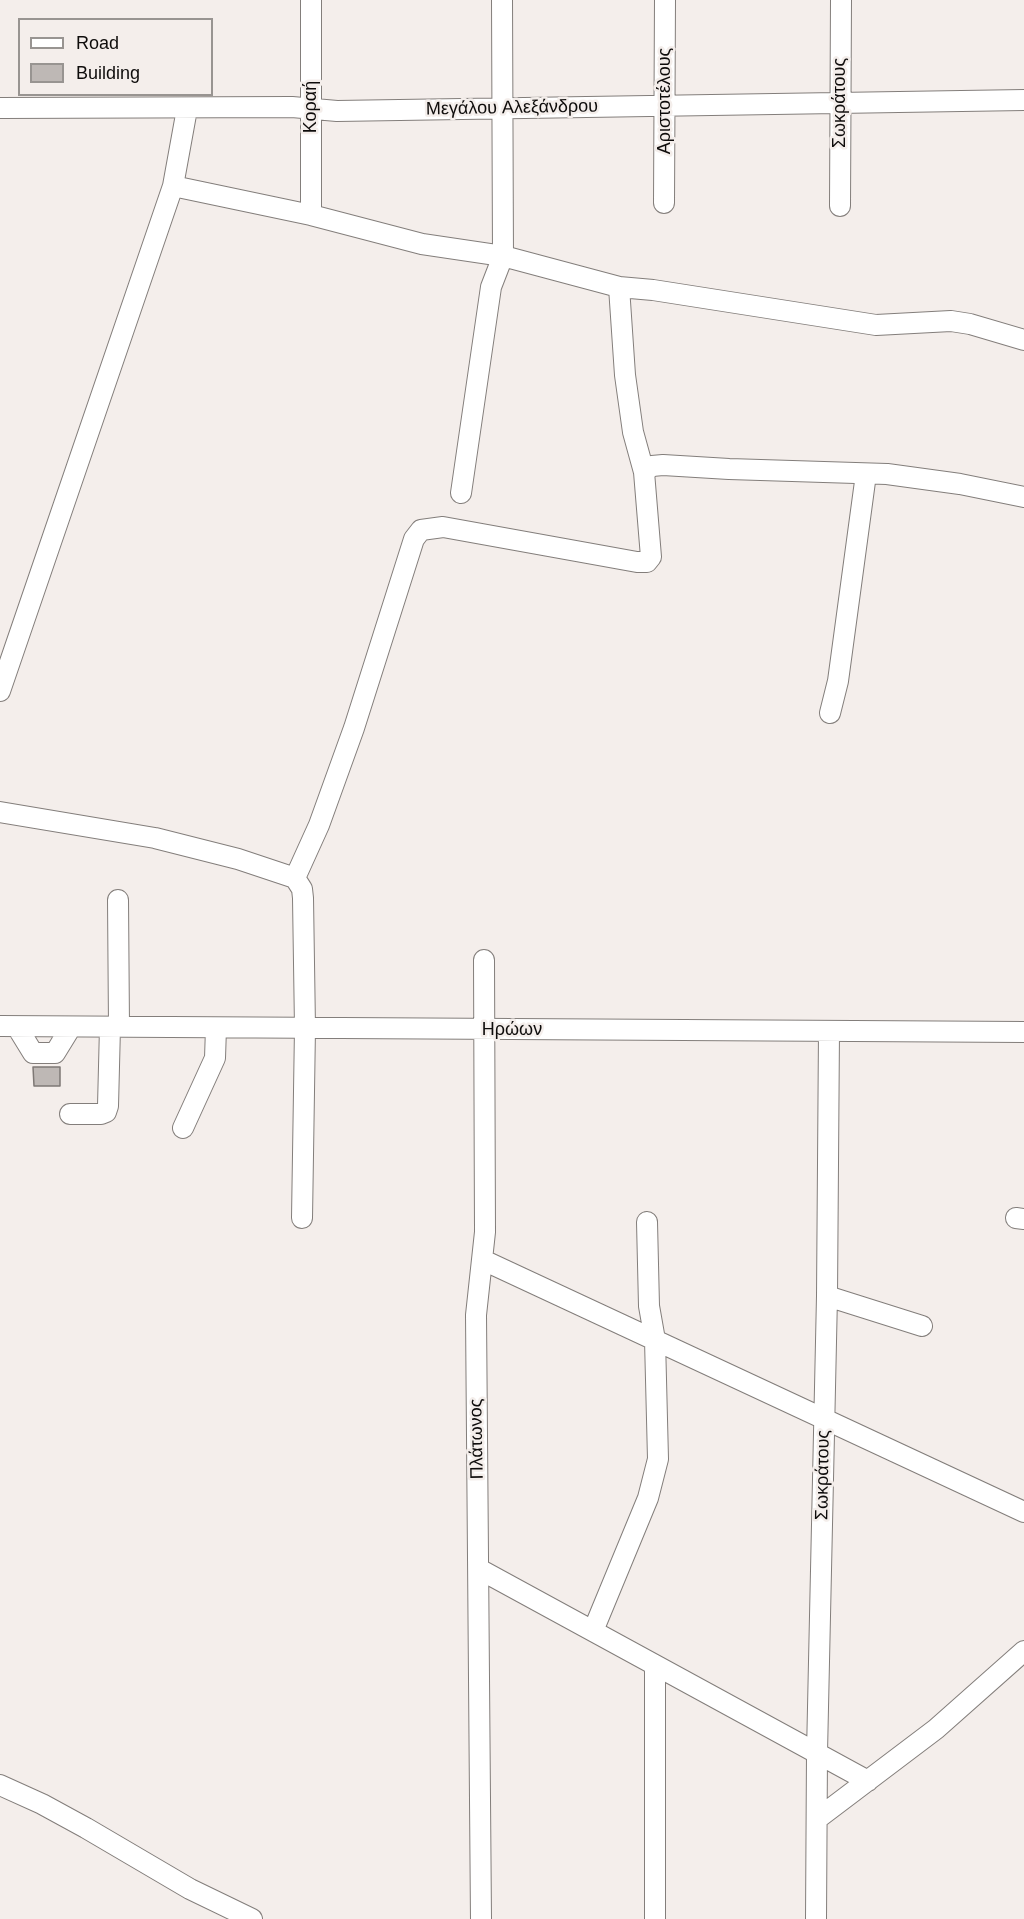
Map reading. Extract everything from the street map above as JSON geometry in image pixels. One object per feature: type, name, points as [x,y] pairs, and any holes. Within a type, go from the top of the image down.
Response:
[{"type":"street","name":"Κοραή","points":[[311,0],[311,215]]},
{"type":"street","points":[[461,493],[491,286],[503,256],[502,0]]},
{"type":"street","name":"Αριστοτέλους","points":[[664,203],[665,0]]},
{"type":"street","name":"Σωκράτους","points":[[840,206],[841,0]]},
{"type":"street","name":"Μεγάλου Αλεξάνδρου","points":[[0,108],[337,111],[1024,100]]},
{"type":"street","points":[[0,691],[173,186],[187,109]]},
{"type":"street","points":[[173,186],[311,215],[422,244],[503,256],[619,287],[652,290],[876,325],[951,321],[970,324],[1024,340]]},
{"type":"street","points":[[295,878],[323,814],[354,728],[414,539],[422,530],[443,527],[637,562],[647,562],[651,557],[644,472],[633,432],[625,375],[619,287]]},
{"type":"street","points":[[644,472],[652,466],[663,465],[887,474],[960,484],[1024,497]]},
{"type":"street","points":[[830,713],[838,681],[866,474]]},
{"type":"street","points":[[0,812],[155,838],[238,859],[295,878],[302,889],[303,898],[305,1028],[302,1218]]},
{"type":"street","points":[[70,1114],[101,1114],[106,1112],[108,1106],[115,1027],[118,900]]},
{"type":"street","name":"Πλάτωνος","points":[[481,1919],[476,1315],[485,1232],[484,960]]},
{"type":"street","points":[[8,1027],[33,1053],[56,1053],[71,1027]]},
{"type":"street","name":"Ηρώων","points":[[8,1027],[1024,1032]]},
{"type":"street","points":[[183,1128],[215,1058],[216,1028]]},
{"type":"street","name":"Σωκράτους","points":[[816,1919],[817,1753],[827,1296],[829,1031]]},
{"type":"street","points":[[592,1631],[648,1498],[656,1473],[659,1438],[655,1340],[649,1306],[647,1222]]},
{"type":"street","points":[[483,1260],[1024,1512]]},
{"type":"street","points":[[827,1296],[922,1326]]},
{"type":"street","points":[[478,1569],[868,1781]]},
{"type":"street","points":[[817,1819],[936,1729],[1024,1651]]},
{"type":"street","points":[[655,1665],[655,1919]]},
{"type":"street","points":[[0,1785],[78,1824],[190,1889],[252,1919]]},
{"type":"building","points":[[33,1067],[60,1067],[60,1086],[34,1086]]}]
